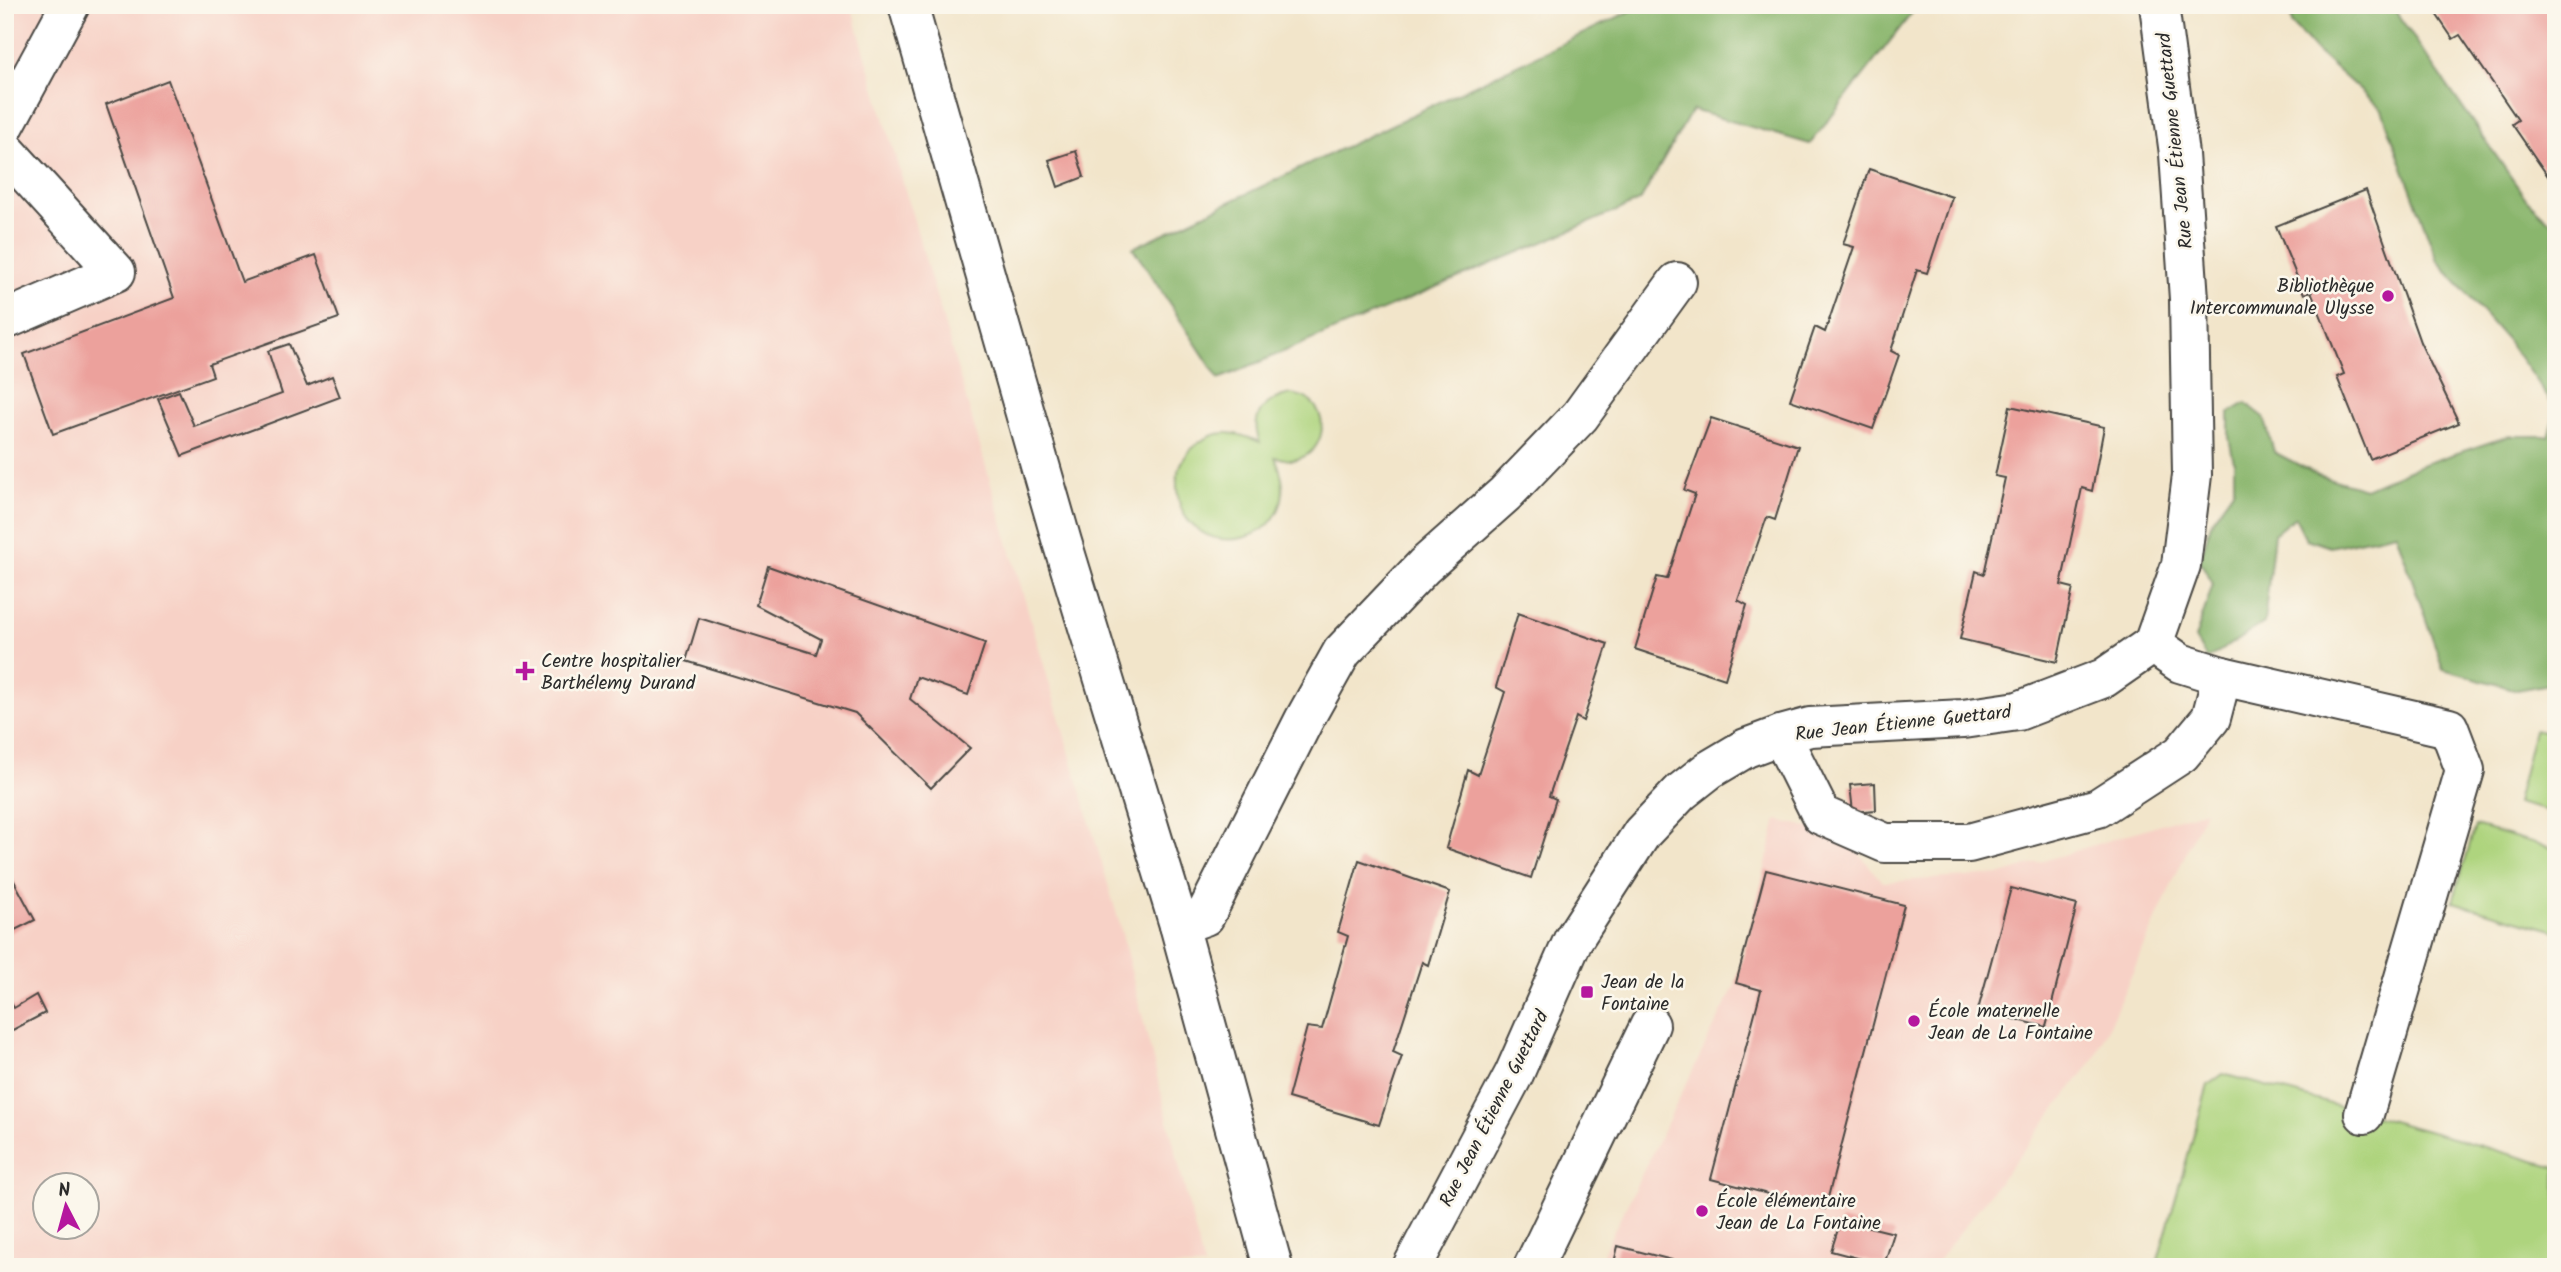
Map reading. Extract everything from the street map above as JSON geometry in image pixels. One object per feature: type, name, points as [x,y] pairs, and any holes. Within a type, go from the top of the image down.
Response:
[{"type":"street","points":[[5,125],[70,5]]},
{"type":"street","points":[[908,5],[1062,542],[1178,925],[1273,1267]]},
{"type":"street","name":"Rue Jean Étienne Guettard","points":[[1412,1267],[1514,1074],[1573,940],[1642,833],[1682,792],[1709,770],[1746,748],[1782,734],[1810,727],[1963,719],[2018,711],[2104,678],[2153,645],[2181,565],[2192,475],[2189,299],[2182,193],[2159,5]]},
{"type":"street","points":[[5,150],[116,272],[5,320]]},
{"type":"street","points":[[1178,925],[1205,916],[1304,720],[1342,653],[1424,566],[1505,494],[1580,416],[1677,282]]},
{"type":"street","points":[[2153,645],[2180,663],[2222,676],[2449,728],[2465,770],[2364,1114]]},
{"type":"street","points":[[1782,734],[1822,815],[1885,843],[1969,843],[2098,808],[2171,761],[2181,754],[2211,718],[2222,676]]},
{"type":"street","points":[[1533,1267],[1650,1025]]},
{"type":"shaded area","name":"Centre hospitalier Barthélemy Durand","points":[[5,5],[851,5],[1119,922],[1204,1267],[5,1267]]},
{"type":"shaded area","name":"École maternelle Jean de La Fontaine","points":[[2205,810],[2094,1059],[1933,1267],[1599,1267],[1604,1251],[1736,983],[1777,820],[1846,836],[1882,882],[1999,875]]},
{"type":"green space","points":[[1643,5],[1918,5],[1810,144],[1692,110],[1640,201],[1219,379],[1133,248]]},
{"type":"green space","points":[[2290,5],[2391,5],[2527,200],[2554,225],[2556,269],[2551,276],[2556,306],[2556,409],[2506,339],[2437,260],[2382,110],[2316,51],[2292,24]]},
{"type":"green space","points":[[1291,394],[1305,398],[1315,406],[1320,415],[1321,435],[1311,452],[1302,458],[1291,460],[1275,457],[1283,488],[1278,512],[1263,529],[1243,538],[1221,539],[1200,531],[1184,514],[1177,488],[1179,470],[1187,454],[1204,439],[1220,434],[1235,434],[1260,442],[1257,432],[1258,416],[1267,404]]},
{"type":"green space","points":[[2246,403],[2264,417],[2274,452],[2318,475],[2365,489],[2418,466],[2509,436],[2548,436],[2556,410],[2556,683],[2517,690],[2443,669],[2396,533],[2330,547],[2306,539],[2295,517],[2274,534],[2264,623],[2207,659],[2195,639],[2213,584],[2200,561],[2212,520],[2234,489],[2229,413]]},
{"type":"green space","points":[[2534,730],[2556,735],[2556,813],[2516,803]]},
{"type":"green space","points":[[2475,826],[2556,849],[2556,931],[2453,902]]},
{"type":"green space","points":[[2223,1074],[2556,1167],[2556,1267],[2156,1267],[2208,1085]]},
{"type":"building","points":[[2430,5],[2546,5],[2556,19],[2556,184],[2554,185],[2512,124],[2518,120],[2460,35],[2453,39]]},
{"type":"building","points":[[168,80],[242,282],[316,255],[339,318],[209,364],[213,376],[53,434],[24,354],[174,298],[106,104]]},
{"type":"building","points":[[1076,151],[1084,177],[1058,187],[1049,160]]},
{"type":"building","points":[[1869,169],[1952,197],[1927,273],[1917,270],[1891,351],[1899,355],[1873,429],[1790,400],[1815,327],[1825,332],[1854,247],[1843,244]]},
{"type":"building","points":[[2366,190],[2420,342],[2459,423],[2370,459],[2337,377],[2344,374],[2311,291],[2304,294],[2276,226]]},
{"type":"building","points":[[289,344],[307,386],[332,376],[340,397],[182,456],[158,399],[179,391],[194,426],[282,394],[268,351]]},
{"type":"building","points":[[2010,406],[2104,427],[2092,491],[2082,488],[2061,585],[2073,588],[2057,662],[1960,639],[1976,571],[1984,574],[2005,478],[1995,476]]},
{"type":"building","points":[[1711,418],[1798,446],[1775,520],[1767,517],[1738,600],[1747,605],[1725,679],[1635,649],[1657,577],[1667,579],[1695,494],[1684,490]]},
{"type":"building","points":[[768,566],[985,643],[968,695],[917,677],[910,699],[970,748],[931,788],[855,713],[686,661],[699,618],[816,654],[821,639],[756,605]]},
{"type":"building","points":[[1518,613],[1608,644],[1583,721],[1576,717],[1549,796],[1556,799],[1531,878],[1446,848],[1468,770],[1478,775],[1505,692],[1496,687]]},
{"type":"building","points":[[1875,783],[1876,810],[1853,812],[1850,785]]},
{"type":"building","points":[[1359,860],[1450,892],[1428,965],[1422,962],[1393,1052],[1402,1056],[1379,1125],[1288,1098],[1307,1027],[1322,1029],[1348,936],[1338,932]]},
{"type":"building","points":[[5,864],[35,920],[5,935]]},
{"type":"building","points":[[1766,870],[1904,905],[1825,1209],[1711,1179],[1761,990],[1736,983]]},
{"type":"building","points":[[2011,888],[2077,905],[2046,1027],[1978,1010]]},
{"type":"building","points":[[5,993],[14,1008],[36,995],[45,1013],[5,1034]]},
{"type":"building","points":[[1841,1220],[1894,1233],[1884,1265],[1831,1251]]},
{"type":"building","points":[[1618,1246],[1695,1266],[1695,1267],[1613,1267]]},
{"type":"place","name":"Bibliothèque Intercommunale Ulysse","points":[[2388,296]]},
{"type":"place","name":"Centre hospitalier Barthélemy Durand","points":[[525,671]]},
{"type":"place","name":"Jean de la Fontaine","points":[[1587,992]]},
{"type":"place","name":"École maternelle Jean de La Fontaine","points":[[1914,1021]]},
{"type":"place","name":"École élémentaire Jean de La Fontaine","points":[[1702,1211]]}]
